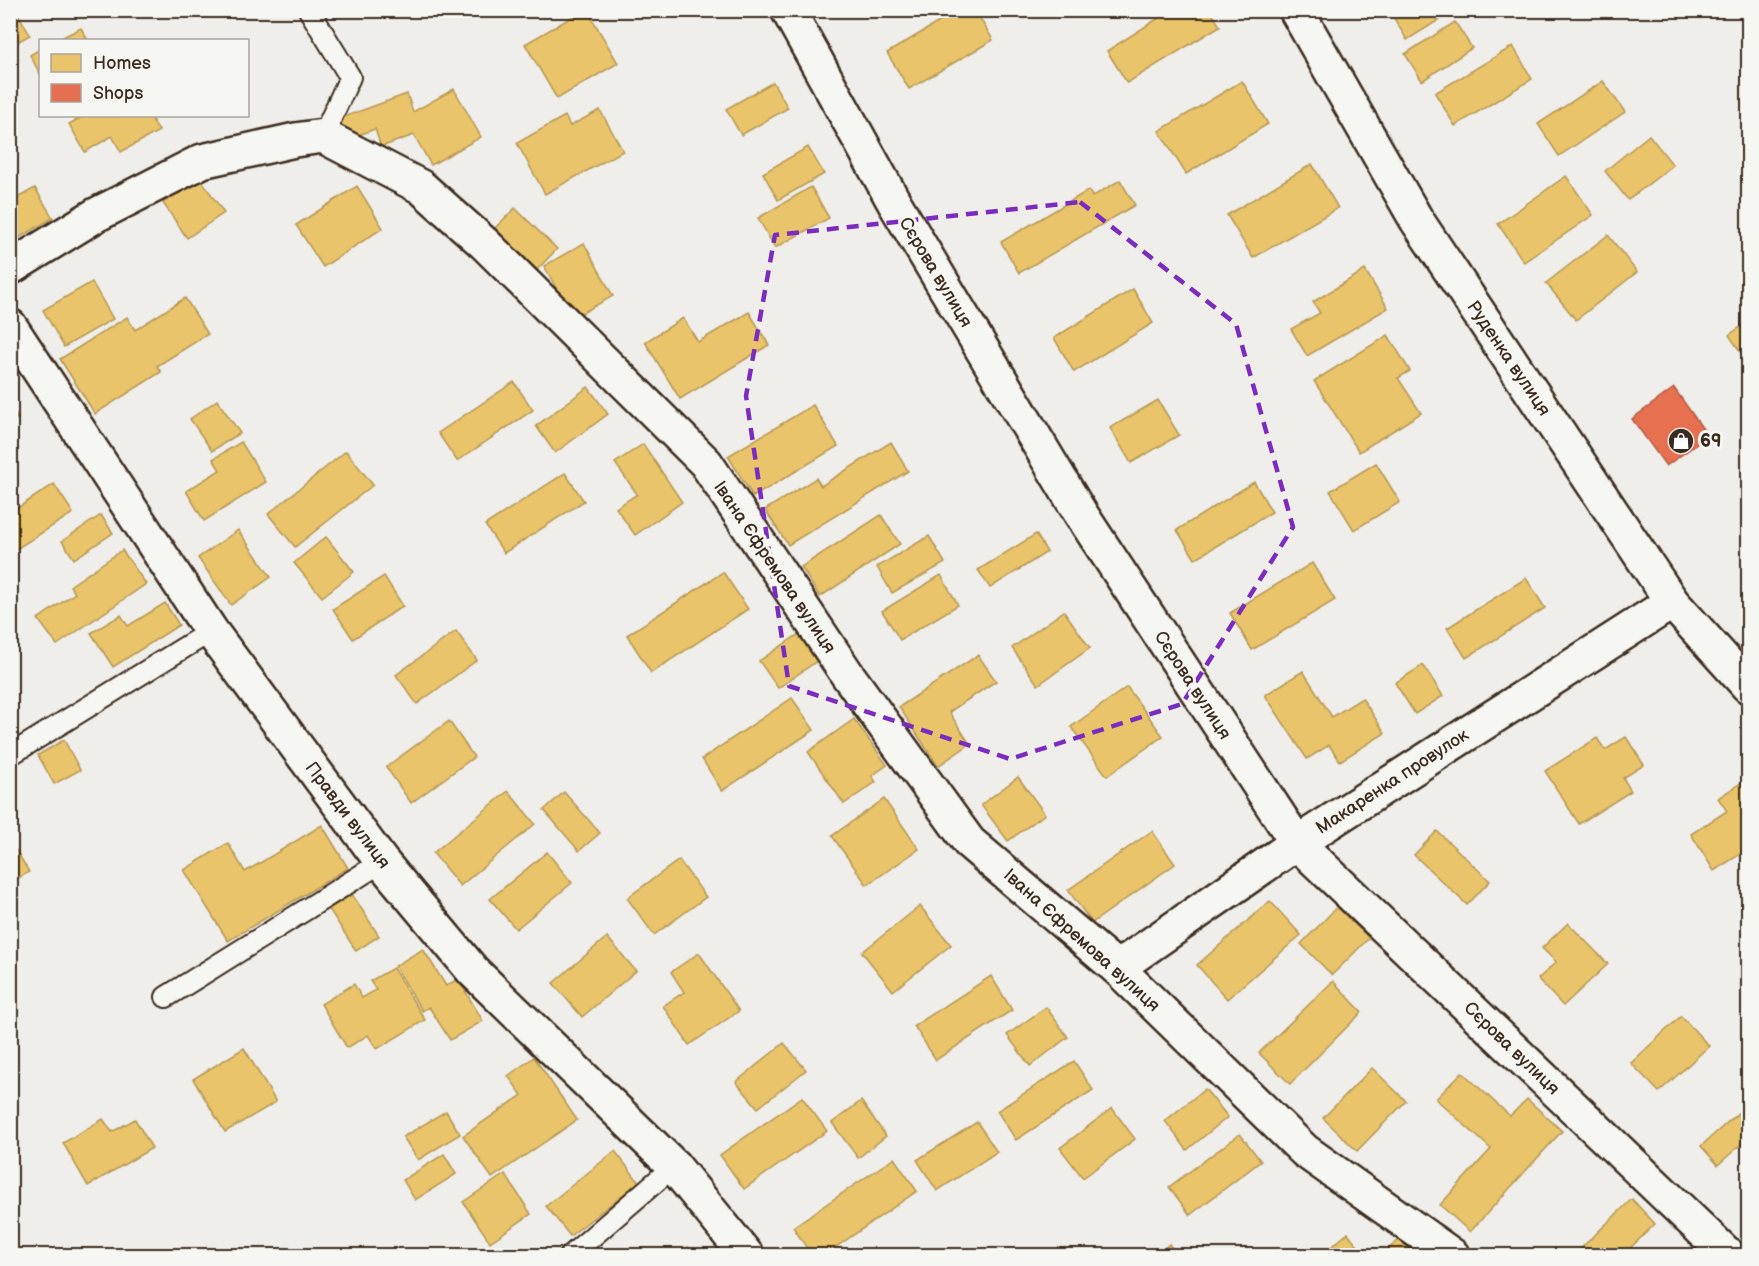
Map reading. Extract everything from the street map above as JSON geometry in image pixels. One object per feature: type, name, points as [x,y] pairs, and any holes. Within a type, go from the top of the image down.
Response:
[{"type":"street","name":"Сєрова вулиця","points":[[788,10],[894,202],[1079,511],[1297,843],[1729,1256]]},
{"type":"street","name":"Руденка вулиця","points":[[1296,10],[1416,219],[1672,602],[1749,686]]},
{"type":"street","points":[[10,268],[96,215],[202,161],[323,136]]},
{"type":"street","name":"Івана Єфремова вулиця","points":[[323,136],[421,187],[485,244],[706,463],[848,674],[969,842],[1117,968],[1305,1151],[1454,1256]]},
{"type":"street","name":"Правди вулиця","points":[[10,326],[211,632],[382,862],[473,971],[674,1166],[747,1256]]},
{"type":"street","name":"Макаренка провулок","points":[[1117,968],[1297,843],[1672,602]]},
{"type":"lane","points":[[309,10],[350,77],[323,136]]},
{"type":"lane","points":[[10,755],[211,632]]},
{"type":"lane","points":[[166,997],[382,862]]},
{"type":"lane","points":[[570,1256],[674,1166]]},
{"type":"highlighted area","points":[[1080,202],[1236,324],[1293,527],[1182,704],[1010,759],[789,686],[746,396],[775,235]]},
{"type":"building: Homes","points":[[16,10],[30,35],[10,46],[10,12]]},
{"type":"building: Homes","points":[[587,10],[618,63],[557,99],[525,44]]},
{"type":"building: Homes","points":[[959,10],[975,10],[993,40],[909,89],[887,53]]},
{"type":"building: Homes","points":[[1171,10],[1210,10],[1220,26],[1127,83],[1107,51]]},
{"type":"building: Homes","points":[[1389,10],[1455,10],[1407,40]]},
{"type":"building: Homes","points":[[1455,22],[1472,48],[1422,81],[1405,54]]},
{"type":"building: Homes","points":[[81,28],[87,39],[59,39]]},
{"type":"building: Homes","points":[[1513,46],[1532,79],[1455,126],[1435,93]]},
{"type":"building: Homes","points":[[39,50],[39,72],[30,55]]},
{"type":"building: Homes","points":[[1242,81],[1268,124],[1186,174],[1159,131]]},
{"type":"building: Homes","points":[[1603,81],[1625,112],[1559,156],[1538,124]]},
{"type":"building: Homes","points":[[773,82],[788,108],[741,135],[726,109]]},
{"type":"building: Homes","points":[[454,89],[481,137],[431,165],[414,135],[381,147],[375,129],[345,140],[338,119],[407,94],[413,112]]},
{"type":"building: Homes","points":[[600,110],[623,151],[545,194],[517,143],[565,116],[570,126]]},
{"type":"building: Homes","points":[[82,117],[151,117],[159,131],[121,152],[112,136],[85,152],[69,124]]},
{"type":"building: Homes","points":[[1649,135],[1673,165],[1628,200],[1605,171]]},
{"type":"building: Homes","points":[[808,147],[824,174],[778,200],[763,173]]},
{"type":"building: Homes","points":[[1312,164],[1338,208],[1253,258],[1227,215]]},
{"type":"building: Homes","points":[[1566,176],[1593,215],[1524,262],[1498,224]]},
{"type":"building: Homes","points":[[200,178],[224,213],[187,238],[163,203]]},
{"type":"building: Homes","points":[[1120,180],[1135,205],[1019,273],[1001,242],[1089,190],[1092,197]]},
{"type":"building: Homes","points":[[357,186],[383,228],[323,267],[296,225]]},
{"type":"building: Homes","points":[[811,187],[829,218],[775,248],[758,218]]},
{"type":"building: Homes","points":[[35,188],[53,218],[10,243],[10,202]]},
{"type":"building: Homes","points":[[515,208],[557,249],[531,276],[489,234]]},
{"type":"building: Homes","points":[[1608,235],[1637,272],[1576,320],[1546,283]]},
{"type":"building: Homes","points":[[584,243],[613,296],[573,318],[544,266]]},
{"type":"building: Homes","points":[[1365,270],[1388,308],[1307,356],[1291,329],[1320,313],[1313,302]]},
{"type":"building: Homes","points":[[92,282],[113,319],[64,347],[43,310]]},
{"type":"building: Homes","points":[[1133,289],[1153,323],[1074,372],[1054,338]]},
{"type":"building: Homes","points":[[185,298],[208,334],[157,366],[161,372],[95,414],[60,359],[127,317],[135,330]]},
{"type":"building: Homes","points":[[749,312],[769,345],[680,399],[645,342],[683,318],[698,342]]},
{"type":"building: Homes","points":[[1748,322],[1748,363],[1729,335]]},
{"type":"building: Homes","points":[[1388,335],[1410,371],[1398,378],[1421,413],[1359,452],[1314,381]]},
{"type":"building: Homes","points":[[514,382],[533,410],[457,461],[438,433]]},
{"type":"building: Homes","points":[[588,387],[608,414],[555,453],[536,426]]},
{"type":"building: Homes","points":[[217,400],[240,433],[212,451],[190,419]]},
{"type":"building: Homes","points":[[1158,400],[1179,435],[1131,463],[1110,428]]},
{"type":"building: Homes","points":[[813,405],[838,446],[753,497],[728,456]]},
{"type":"building: Homes","points":[[10,406],[18,418],[10,423]]},
{"type":"building: Homes","points":[[241,442],[266,482],[204,521],[186,491],[220,470],[213,459]]},
{"type":"building: Homes","points":[[891,442],[908,471],[788,545],[765,510],[816,478],[821,486]]},
{"type":"building: Homes","points":[[643,444],[682,502],[635,535],[616,508],[637,494],[615,463]]},
{"type":"building: Homes","points":[[346,451],[373,485],[295,547],[268,514]]},
{"type":"building: Homes","points":[[1376,463],[1400,502],[1354,530],[1330,491]]},
{"type":"building: Homes","points":[[565,473],[584,501],[504,553],[485,525]]},
{"type":"building: Homes","points":[[1254,482],[1272,512],[1195,559],[1177,530]]},
{"type":"building: Homes","points":[[54,484],[73,513],[10,553],[10,513]]},
{"type":"building: Homes","points":[[101,515],[113,533],[74,559],[62,541]]},
{"type":"building: Homes","points":[[881,515],[900,544],[820,597],[801,567]]},
{"type":"building: Homes","points":[[238,530],[271,577],[231,605],[198,558]]},
{"type":"building: Homes","points":[[1036,534],[1047,552],[990,588],[978,570]]},
{"type":"building: Homes","points":[[929,536],[945,563],[892,593],[877,567]]},
{"type":"building: Homes","points":[[326,537],[354,572],[322,597],[294,563]]},
{"type":"building: Homes","points":[[122,550],[146,584],[57,645],[38,619],[75,593],[70,586]]},
{"type":"building: Homes","points":[[1312,563],[1335,600],[1252,650],[1230,613]]},
{"type":"building: Homes","points":[[723,572],[748,609],[651,673],[627,635]]},
{"type":"building: Homes","points":[[941,575],[958,605],[900,640],[882,611]]},
{"type":"building: Homes","points":[[384,576],[403,606],[353,639],[333,609]]},
{"type":"building: Homes","points":[[1526,578],[1545,608],[1466,658],[1447,628]]},
{"type":"building: Homes","points":[[165,603],[179,625],[113,667],[91,633],[121,615],[128,626]]},
{"type":"building: Homes","points":[[1064,611],[1090,648],[1038,685],[1012,648]]},
{"type":"building: Homes","points":[[456,631],[477,660],[417,704],[396,675]]},
{"type":"building: Homes","points":[[799,634],[817,661],[778,688],[759,661]]},
{"type":"building: Homes","points":[[978,655],[996,681],[949,712],[970,744],[938,766],[899,707]]},
{"type":"building: Homes","points":[[1423,665],[1443,696],[1415,714],[1395,683]]},
{"type":"building: Homes","points":[[1303,671],[1332,717],[1362,698],[1385,733],[1340,761],[1329,745],[1307,759],[1265,695]]},
{"type":"building: Homes","points":[[1127,687],[1163,736],[1107,776],[1071,727]]},
{"type":"building: Homes","points":[[792,698],[814,730],[722,791],[702,759]]},
{"type":"building: Homes","points":[[854,719],[887,765],[872,776],[876,782],[844,804],[808,752]]},
{"type":"building: Homes","points":[[449,721],[474,757],[411,803],[386,767]]},
{"type":"building: Homes","points":[[1626,737],[1644,765],[1623,778],[1631,791],[1579,824],[1545,771],[1597,738],[1605,750]]},
{"type":"building: Homes","points":[[64,740],[80,770],[54,784],[38,755]]},
{"type":"building: Homes","points":[[1018,777],[1045,814],[1008,841],[981,805]]},
{"type":"building: Homes","points":[[1747,779],[1748,849],[1714,871],[1691,834],[1727,811],[1718,798]]},
{"type":"building: Homes","points":[[508,791],[535,824],[460,886],[433,853]]},
{"type":"building: Homes","points":[[564,792],[600,833],[579,851],[544,810]]},
{"type":"building: Homes","points":[[884,799],[919,849],[867,885],[832,836]]},
{"type":"building: Homes","points":[[322,825],[348,868],[228,941],[184,870],[228,843],[245,872]]},
{"type":"building: Homes","points":[[1152,831],[1175,864],[1092,923],[1068,890]]},
{"type":"building: Homes","points":[[1437,831],[1490,881],[1467,905],[1414,855]]},
{"type":"building: Homes","points":[[16,850],[29,872],[10,883],[10,853]]},
{"type":"building: Homes","points":[[547,852],[572,883],[516,929],[490,899]]},
{"type":"building: Homes","points":[[679,860],[706,897],[654,935],[627,898]]},
{"type":"building: Homes","points":[[352,894],[379,936],[356,951],[329,909]]},
{"type":"building: Homes","points":[[1270,901],[1301,935],[1227,999],[1197,965]]},
{"type":"building: Homes","points":[[920,906],[951,945],[893,991],[862,952]]},
{"type":"building: Homes","points":[[1337,907],[1369,938],[1332,975],[1301,944]]},
{"type":"building: Homes","points":[[1568,923],[1608,964],[1563,1006],[1538,979],[1556,962],[1542,948]]},
{"type":"building: Homes","points":[[607,937],[636,971],[582,1017],[553,983]]},
{"type":"building: Homes","points":[[423,949],[446,986],[458,979],[483,1021],[450,1040],[429,1007],[422,1011],[395,966]]},
{"type":"building: Homes","points":[[699,953],[739,1011],[689,1045],[663,1006],[684,992],[671,972]]},
{"type":"building: Homes","points":[[393,968],[425,1020],[377,1049],[368,1035],[347,1048],[321,1004],[354,984],[362,998],[376,990],[370,981]]},
{"type":"building: Homes","points":[[991,976],[1012,1010],[936,1060],[914,1026]]},
{"type":"building: Homes","points":[[1333,981],[1362,1012],[1290,1084],[1259,1053]]},
{"type":"building: Homes","points":[[1046,1007],[1068,1037],[1030,1066],[1007,1035]]},
{"type":"building: Homes","points":[[1681,1016],[1709,1046],[1659,1092],[1631,1063]]},
{"type":"building: Homes","points":[[784,1043],[806,1070],[758,1108],[736,1082]]},
{"type":"building: Homes","points":[[244,1048],[276,1102],[225,1132],[193,1079]]},
{"type":"building: Homes","points":[[534,1057],[577,1120],[492,1178],[463,1136],[522,1095],[508,1076]]},
{"type":"building: Homes","points":[[1074,1061],[1093,1090],[1016,1140],[997,1111]]},
{"type":"building: Homes","points":[[1372,1068],[1406,1101],[1357,1151],[1323,1118]]},
{"type":"building: Homes","points":[[1462,1072],[1510,1116],[1527,1099],[1562,1131],[1470,1232],[1440,1205],[1491,1149],[1436,1099]]},
{"type":"building: Homes","points":[[1205,1089],[1228,1117],[1187,1150],[1165,1121]]},
{"type":"building: Homes","points":[[802,1097],[827,1131],[744,1189],[720,1155]]},
{"type":"building: Homes","points":[[861,1101],[886,1136],[858,1158],[832,1123]]},
{"type":"building: Homes","points":[[1748,1104],[1748,1138],[1718,1165],[1701,1146]]},
{"type":"building: Homes","points":[[1112,1108],[1135,1139],[1083,1178],[1060,1148]]},
{"type":"building: Homes","points":[[446,1111],[460,1134],[418,1160],[403,1137]]},
{"type":"building: Homes","points":[[103,1119],[112,1132],[135,1119],[152,1148],[88,1186],[63,1143]]},
{"type":"building: Homes","points":[[977,1122],[997,1152],[937,1191],[917,1160]]},
{"type":"building: Homes","points":[[1240,1134],[1261,1161],[1190,1215],[1169,1187]]},
{"type":"building: Homes","points":[[615,1151],[639,1182],[570,1236],[546,1206]]},
{"type":"building: Homes","points":[[444,1154],[456,1174],[415,1200],[403,1180]]},
{"type":"building: Homes","points":[[894,1158],[917,1191],[823,1256],[812,1256],[793,1227]]},
{"type":"building: Homes","points":[[505,1174],[531,1214],[490,1242],[463,1202]]},
{"type":"building: Homes","points":[[1632,1199],[1655,1224],[1622,1256],[1573,1256]]},
{"type":"building: Homes","points":[[1348,1233],[1366,1256],[1320,1256]]},
{"type":"building: Homes","points":[[1400,1239],[1414,1256],[1380,1256]]},
{"type":"building: Homes","points":[[1169,1244],[1178,1256],[1155,1256]]},
{"type":"building: Homes","points":[[688,1247],[694,1256],[676,1256]]},
{"type":"building: Shops","points":[[1674,388],[1708,436],[1666,466],[1632,419]]},
{"type":"place","name":"69","points":[[1681,441]]}]
